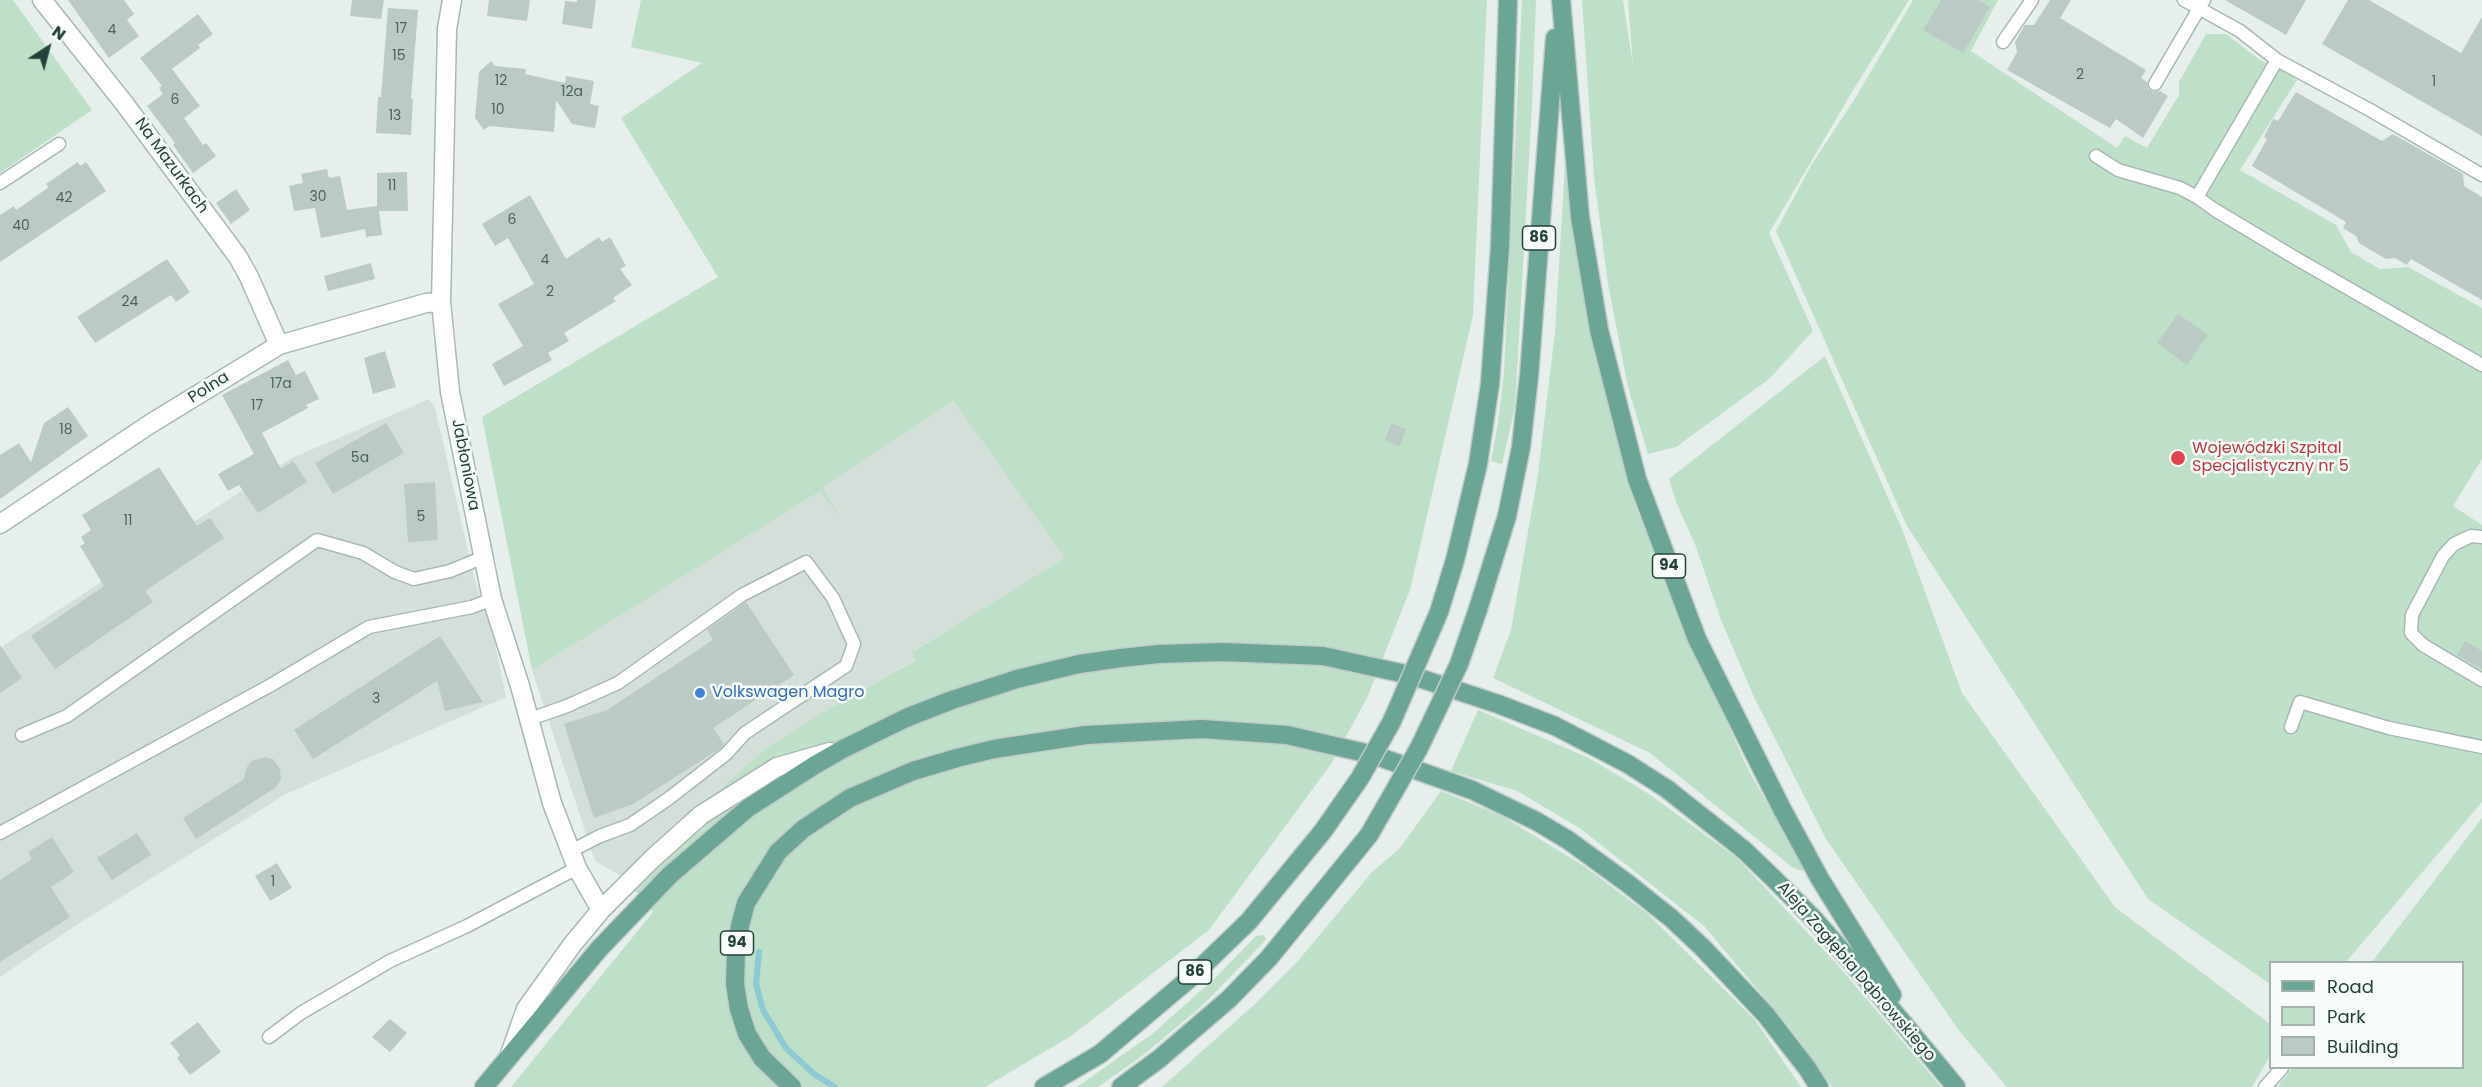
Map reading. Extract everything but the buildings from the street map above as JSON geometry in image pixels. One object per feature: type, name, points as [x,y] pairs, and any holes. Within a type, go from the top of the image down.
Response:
[{"type":"main road","name":"86","points":[[1044,1087],[1100,1054],[1189,979],[1249,921],[1323,831],[1360,778],[1392,721],[1439,612],[1455,560],[1478,464],[1490,384],[1500,247],[1508,0]]},
{"type":"main road","name":"86","points":[[1120,1087],[1159,1059],[1229,999],[1269,958],[1369,835],[1419,748],[1460,664],[1508,516],[1521,447],[1529,376],[1559,0]]},
{"type":"main road","name":"94","points":[[1559,0],[1580,217],[1599,330],[1637,479],[1697,639],[1782,809],[1820,879],[1929,1056]]},
{"type":"main road","name":"Aleja Zagłębia Dąbrowskiego","points":[[484,1087],[599,949],[670,875],[748,808],[843,748],[906,718],[952,700],[1028,676],[1079,664],[1121,658],[1222,652],[1323,656],[1410,675],[1498,704],[1555,726],[1628,764],[1667,789],[1744,850],[1781,886],[1848,958],[1956,1087]]},
{"type":"main road","name":"94","points":[[792,1087],[762,1058],[747,1034],[739,1009],[735,984],[736,952],[746,903],[778,852],[803,829],[860,793],[913,771],[957,758],[994,749],[1086,735],[1202,729],[1287,735],[1374,755],[1472,789],[1536,821],[1593,857],[1671,918],[1766,1015],[1819,1087]]},
{"type":"street","name":"Na Mazurkach","points":[[42,0],[124,103],[238,257],[279,345]]},
{"type":"street","name":"Jabłoniowa","points":[[452,0],[447,29],[441,302],[450,393],[492,600],[530,718],[552,803],[574,859],[601,910]]},
{"type":"street","name":"Polna","points":[[0,524],[150,424],[279,345],[426,303],[441,302]]},
{"type":"street","points":[[508,1059],[526,1009],[572,945],[601,910],[701,815],[777,767],[843,748]]},
{"type":"lane","points":[[2003,42],[2032,0]]},
{"type":"lane","points":[[2184,0],[2201,4],[2277,60],[2370,110],[2482,175]]},
{"type":"lane","points":[[2155,84],[2201,4]]},
{"type":"lane","points":[[2197,197],[2277,60]]},
{"type":"lane","points":[[0,183],[59,144]]},
{"type":"lane","points":[[2096,156],[2118,170],[2180,188],[2197,197],[2297,259],[2482,365]]},
{"type":"lane","points":[[2482,537],[2471,537],[2454,544],[2443,556],[2412,615],[2411,633],[2423,645],[2482,680]]},
{"type":"lane","points":[[22,735],[67,716],[317,540],[363,553],[395,572],[414,579],[450,571],[484,557]]},
{"type":"lane","points":[[269,1037],[301,1013],[390,962],[467,926],[574,859],[600,836],[630,825],[726,754],[745,733],[846,666],[854,644],[832,598],[806,562],[742,595],[618,683],[567,706],[530,718]]},
{"type":"lane","points":[[0,833],[271,685],[369,627],[472,607],[492,600]]},
{"type":"lane","points":[[2291,727],[2300,702],[2389,728],[2482,747]]},
{"type":"lane","points":[[2265,1087],[2281,1069]]},
{"type":"shaded area","points":[[429,399],[435,408],[475,581],[492,629],[506,697],[286,794],[75,926],[0,977],[0,648],[292,458]]},
{"type":"shaded area","points":[[955,401],[1066,558],[913,651],[917,659],[821,713],[623,877],[595,861],[532,670]]},
{"type":"green space","points":[[0,0],[13,0],[92,110],[0,173]]},
{"type":"green space","points":[[641,0],[1487,0],[1473,315],[1410,590],[1367,698],[1331,764],[1209,930],[1071,1036],[985,1087],[511,1087],[653,912],[624,877],[764,750],[821,713],[916,660],[912,652],[1065,558],[954,401],[822,487],[840,517],[820,491],[532,670],[482,417],[718,277],[621,118],[702,63],[631,47]]},
{"type":"green space","points":[[1522,0],[1536,0],[1532,106],[1515,407],[1502,464],[1491,461],[1504,372]]},
{"type":"green space","points":[[1582,0],[1623,0],[1633,65],[1628,0],[1909,0],[1769,233],[1813,331],[1769,379],[1676,447],[1648,454],[1628,387],[1608,284],[1594,177]]},
{"type":"green space","name":"Wojewódzki Szpital Specjalistyczny nr 5","points":[[1913,0],[1998,0],[1971,51],[2117,148],[2125,136],[2147,148],[2179,95],[2179,82],[2206,34],[2226,34],[2260,60],[2291,73],[2297,80],[2240,170],[2336,225],[2351,252],[2380,269],[2408,267],[2482,308],[2482,459],[2453,506],[2482,525],[2482,802],[2347,961],[2269,961],[2269,983],[2148,899],[1907,526],[1776,231],[1812,164],[1856,97]]},
{"type":"green space","points":[[1566,148],[1596,355],[1637,510],[1694,649],[1747,767],[1804,870],[1801,871],[1792,867],[1650,753],[1493,678],[1511,630],[1538,474],[1555,332]]},
{"type":"green space","points":[[1825,356],[1902,529],[1962,693],[2115,907],[2269,1023],[2269,1058],[2252,1087],[2007,1087],[1960,1032],[1826,839],[1754,697],[1721,620],[1695,544],[1676,502],[1669,479]]},
{"type":"green space","points":[[1478,710],[1589,758],[1649,794],[1737,858],[1836,963],[1941,1087],[1832,1087],[1797,1037],[1705,927],[1581,829],[1517,791],[1451,771]]},
{"type":"green space","points":[[1441,791],[1502,816],[1584,866],[1648,914],[1755,1020],[1801,1087],[1162,1087],[1256,1003],[1298,961],[1372,872],[1400,848]]},
{"type":"green space","points":[[2482,818],[2482,1087],[2277,1087],[2291,1069],[2464,1069],[2464,961],[2373,961]]},
{"type":"green space","points":[[1264,935],[1266,939],[1262,944],[1202,1006],[1142,1056],[1098,1087],[1077,1087],[1152,1034],[1214,979],[1256,936]]},
{"type":"waterway","points":[[759,952],[756,984],[763,1010],[786,1048],[814,1074],[835,1087]]},
{"type":"place","name":"Wojewódzki Szpital Specjalistyczny nr 5","points":[[2178,458]]},
{"type":"place","name":"Volkswagen Magro","points":[[700,693]]}]
